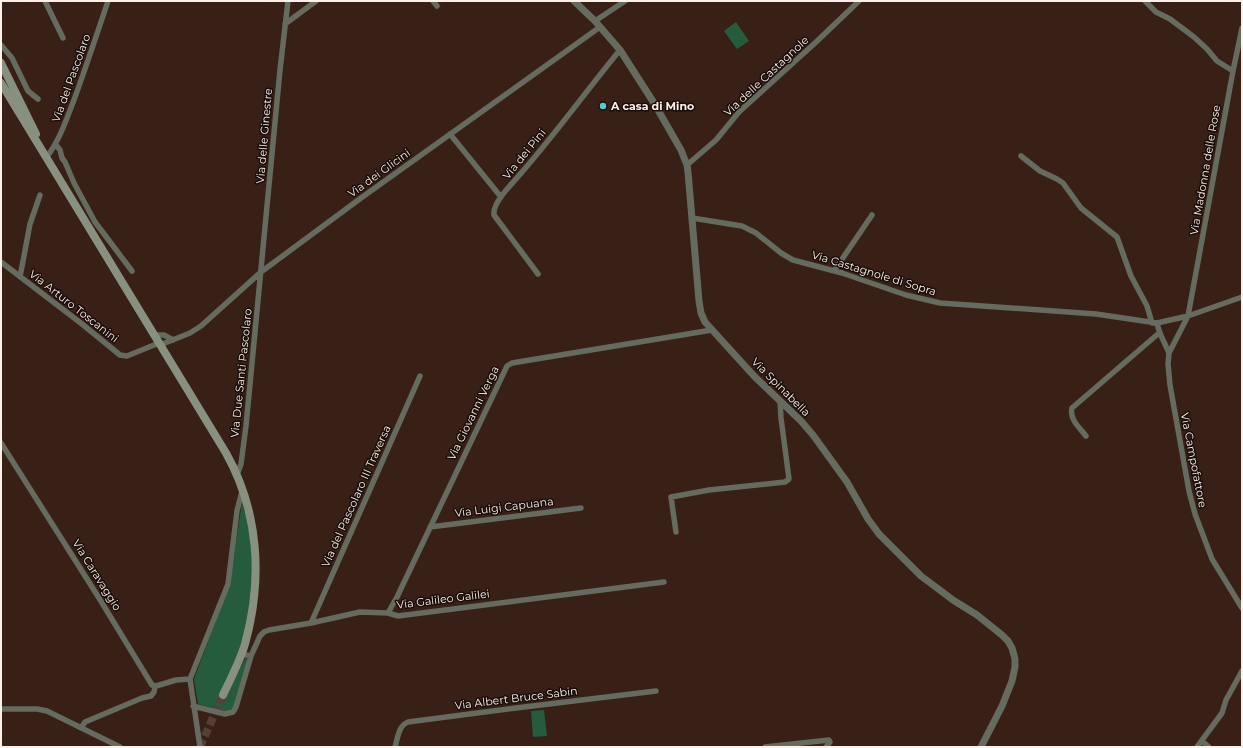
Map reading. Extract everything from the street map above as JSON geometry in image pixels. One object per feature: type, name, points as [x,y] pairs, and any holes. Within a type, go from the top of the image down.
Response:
[{"type":"main road","points":[[1,63],[33,126],[45,156]]},
{"type":"main road","points":[[1,83],[226,453],[237,475],[252,523],[256,563],[253,606],[247,634],[241,654],[223,695]]},
{"type":"street","points":[[45,1],[62,38]]},
{"type":"street","name":"Via del Pascolaro","points":[[45,156],[56,145],[63,129],[108,1]]},
{"type":"street","name":"Via delle Ginestre","points":[[261,272],[288,1]]},
{"type":"street","points":[[285,24],[316,1]]},
{"type":"street","name":"Via Spinabella","points":[[574,1],[598,24],[620,50],[681,150],[687,165],[699,306],[703,319],[780,401],[801,421],[821,445],[847,482],[868,519],[879,534],[921,576],[953,600],[977,615],[1002,635],[1010,644],[1015,662],[1012,681],[1005,700],[981,747]]},
{"type":"street","name":"Via dei Glicini","points":[[159,344],[195,331],[261,272],[598,24],[625,1]]},
{"type":"street","name":"Via delle Castagnole","points":[[687,165],[716,140],[739,112],[859,1]]},
{"type":"street","points":[[1145,1],[1156,12],[1172,20],[1194,37],[1217,61],[1233,71]]},
{"type":"street","name":"Via Madonna delle Rose","points":[[1188,316],[1242,28]]},
{"type":"street","points":[[1,45],[12,58],[25,87],[38,99]]},
{"type":"street","name":"Via dei Pini","points":[[538,274],[494,214],[494,208],[501,197],[620,50]]},
{"type":"street","points":[[450,134],[501,197]]},
{"type":"street","points":[[56,145],[60,150],[62,158],[74,183],[97,225],[132,272]]},
{"type":"street","name":"Via Campofattore","points":[[1021,156],[1040,171],[1063,182],[1081,208],[1117,237],[1132,276],[1169,353]]},
{"type":"street","points":[[20,277],[30,224],[40,195]]},
{"type":"street","points":[[834,271],[872,215]]},
{"type":"street","name":"Via Castagnole di Sopra","points":[[692,218],[746,228],[759,235],[787,257],[906,295],[940,303],[1096,314],[1154,323]]},
{"type":"street","points":[[89,228],[97,225]]},
{"type":"street","name":"Via Arturo Toscanini","points":[[1,262],[120,355],[127,356],[159,344]]},
{"type":"street","name":"Via Due Santi Pascolaro","points":[[237,475],[241,464],[261,272]]},
{"type":"street","points":[[1154,323],[1188,316],[1242,297]]},
{"type":"street","name":"Via Campofattore","points":[[1188,316],[1169,353],[1168,364],[1170,385],[1189,492],[1194,514],[1216,565],[1242,608]]},
{"type":"street","name":"Via Giovanni Verga","points":[[388,613],[507,366],[512,363],[712,330]]},
{"type":"street","points":[[1086,436],[1073,420],[1071,413],[1072,408],[1159,333]]},
{"type":"street","points":[[154,335],[164,335],[173,340]]},
{"type":"street","name":"Via del Pascolaro III Traversa","points":[[311,623],[420,376]]},
{"type":"street","points":[[676,532],[671,497],[709,490],[788,481],[780,401]]},
{"type":"street","name":"Via Caravaggio","points":[[1,443],[152,685],[155,687]]},
{"type":"street","points":[[200,747],[190,679],[228,584],[237,511],[242,489]]},
{"type":"street","name":"Via Luigi Capuana","points":[[430,527],[581,508]]},
{"type":"street","name":"Via Galileo Galilei","points":[[251,656],[258,638],[270,629],[311,623],[356,612],[388,613],[398,616],[664,582]]},
{"type":"street","points":[[194,706],[225,714],[233,712],[236,707],[251,656],[241,654]]},
{"type":"street","points":[[1197,747],[1222,713],[1226,700],[1242,671]]},
{"type":"street","points":[[81,728],[85,722],[142,698],[151,696],[155,687],[176,680],[190,679]]},
{"type":"street","name":"Via Albert Bruce Sabin","points":[[395,747],[401,727],[408,722],[656,691]]},
{"type":"street","points":[[1,708],[44,711],[120,747]]},
{"type":"street","points":[[765,747],[829,740],[830,742],[826,747]]},
{"type":"street","points":[[1202,740],[1209,747]]},
{"type":"green space","points":[[736,22],[749,41],[737,49],[724,31]]},
{"type":"green space","points":[[242,502],[250,532],[252,589],[245,635],[226,697],[245,658],[248,659],[234,707],[229,712],[198,704],[194,679],[230,584]]},
{"type":"green space","points":[[544,710],[547,736],[533,737],[531,711]]},
{"type":"tunnel","points":[[200,747],[223,695]]},
{"type":"place","name":"A casa di Mino","points":[[603,106]]}]
